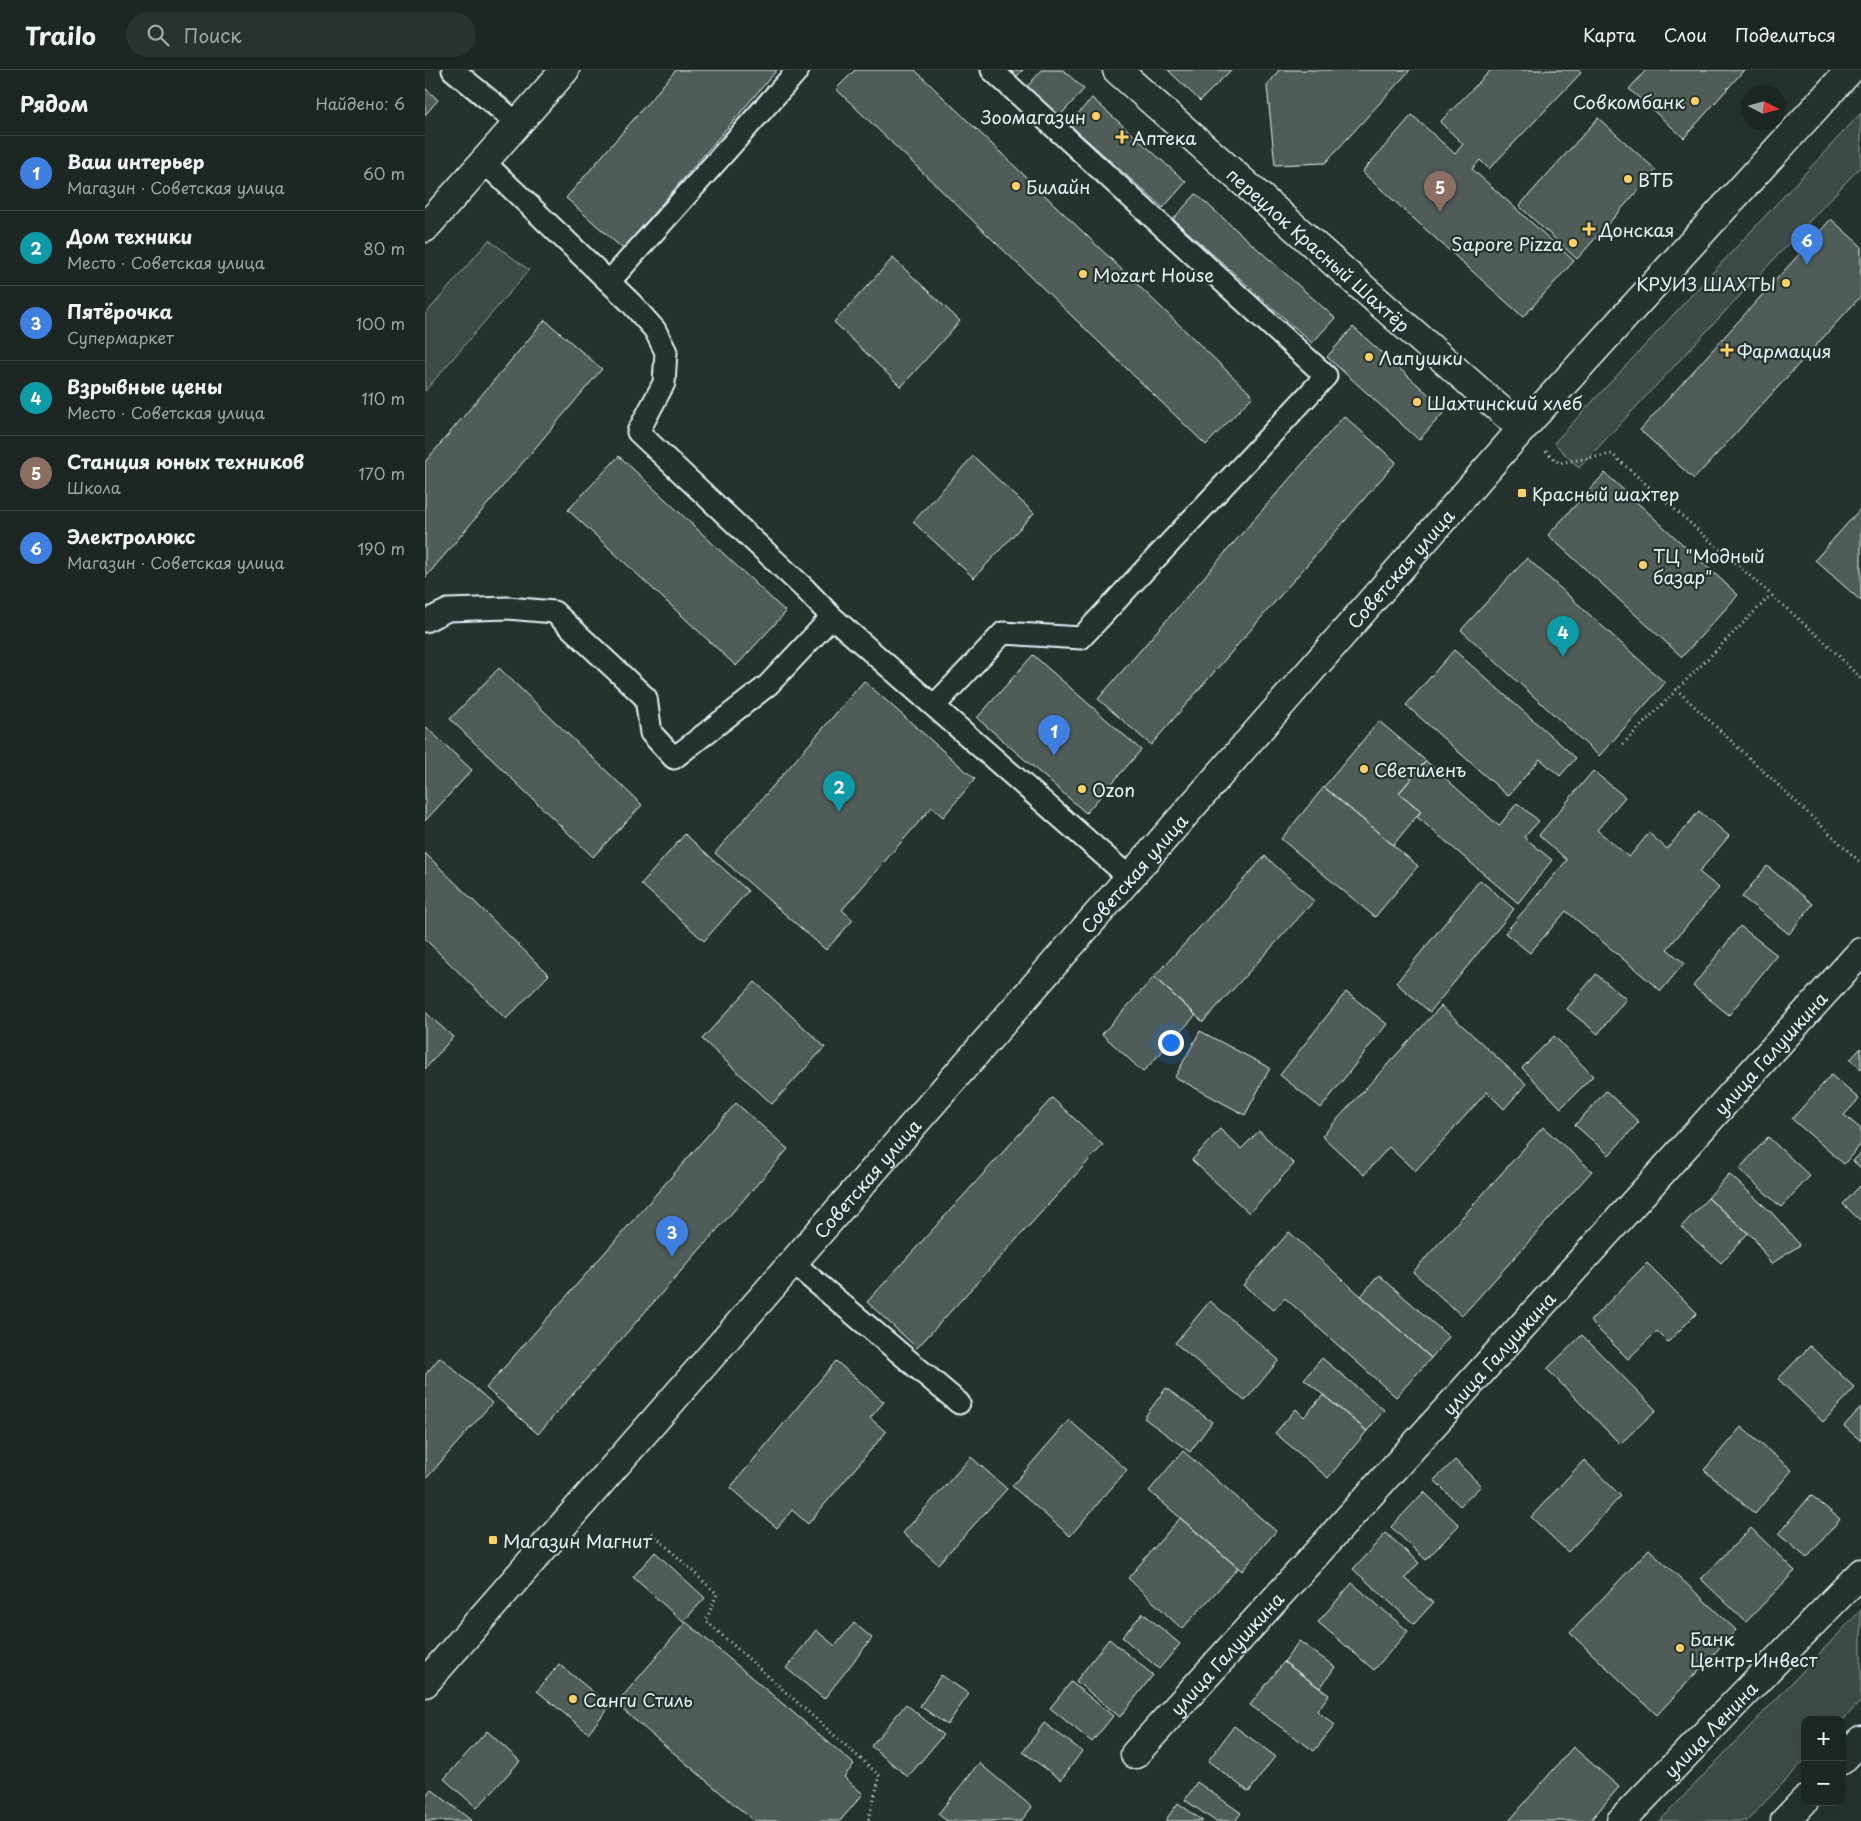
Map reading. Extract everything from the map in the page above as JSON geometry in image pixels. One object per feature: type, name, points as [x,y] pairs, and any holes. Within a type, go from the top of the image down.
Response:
[{"type":"main road","points":[[425,228],[565,70]]},
{"type":"main road","name":"переулок Красный Шахтёр","points":[[1117,70],[1522,429]]},
{"type":"main road","name":"Советская улица","points":[[425,1683],[1522,429],[1850,70]]},
{"type":"main road","name":"улица Галушкина","points":[[1135,1754],[1861,952]]},
{"type":"main road","name":"улица Ленина","points":[[1621,1821],[1861,1574]]},
{"type":"main road","points":[[1846,1756],[1861,1740]]},
{"type":"main road","points":[[1785,1821],[1801,1804]]},
{"type":"lane","points":[[453,70],[517,123]]},
{"type":"lane","points":[[609,282],[798,70]]},
{"type":"lane","points":[[934,706],[1003,633],[1081,638],[1326,376],[992,70]]},
{"type":"lane","points":[[484,162],[631,303],[655,330],[666,352],[664,383],[638,432],[804,588],[832,617],[1129,877]]},
{"type":"lane","points":[[425,622],[448,610],[509,608],[554,612],[646,698],[651,732],[674,758],[768,685],[832,617]]},
{"type":"lane","points":[[793,1263],[959,1403]]},
{"type":"path","points":[[1522,429],[1559,463],[1612,454],[1828,645],[1861,679]]},
{"type":"path","points":[[1623,744],[1771,595]]},
{"type":"path","points":[[1676,689],[1861,863]]},
{"type":"path","points":[[652,1534],[717,1594],[706,1621],[880,1776],[868,1821]]},
{"type":"shaded area","points":[[1861,113],[1861,166],[1579,468],[1554,443]]},
{"type":"shaded area","points":[[489,240],[529,270],[425,391],[425,315]]},
{"type":"shaded area","points":[[1861,1610],[1861,1701],[1846,1717],[1801,1716],[1801,1764],[1747,1821],[1660,1821]]},
{"type":"building","points":[[676,70],[777,70],[623,249],[566,198]]},
{"type":"building","points":[[855,70],[915,70],[1253,396],[1206,445],[836,89]]},
{"type":"building","points":[[1010,70],[1023,70],[1017,76]]},
{"type":"building","points":[[1042,70],[1063,70],[1084,89],[1058,118],[1025,89]]},
{"type":"building","points":[[1168,70],[1231,70],[1200,101]]},
{"type":"building","points":[[1279,70],[1410,70],[1325,163],[1275,165],[1267,86]]},
{"type":"building","points":[[1491,70],[1578,70],[1581,73],[1489,169],[1480,160],[1472,169],[1574,261],[1523,317],[1362,172],[1412,115],[1455,154],[1463,144],[1440,122]]},
{"type":"building","points":[[1646,70],[1744,70],[1684,138],[1629,89]]},
{"type":"building","points":[[425,88],[438,100],[425,115]]},
{"type":"building","points":[[1092,98],[1186,182],[1163,208],[1069,124]]},
{"type":"building","points":[[1598,118],[1656,170],[1577,259],[1519,206]]},
{"type":"building","points":[[1196,194],[1335,318],[1312,343],[1173,219]]},
{"type":"building","points":[[1831,219],[1861,246],[1861,296],[1694,479],[1640,430]]},
{"type":"building","points":[[893,258],[960,321],[901,387],[834,322]]},
{"type":"building","points":[[545,320],[602,369],[425,578],[425,462]]},
{"type":"building","points":[[1353,327],[1446,410],[1419,440],[1327,357]]},
{"type":"building","points":[[1344,416],[1396,462],[1151,745],[1098,699]]},
{"type":"building","points":[[619,456],[786,612],[736,666],[568,510]]},
{"type":"building","points":[[973,456],[1034,513],[974,578],[913,522]]},
{"type":"building","name":"ТЦ \"Модный базар\"","points":[[1605,473],[1738,595],[1682,657],[1548,535]]},
{"type":"building","points":[[1861,508],[1861,601],[1815,560]]},
{"type":"building","points":[[1527,558],[1665,683],[1599,756],[1461,630]]},
{"type":"building","points":[[1454,650],[1576,758],[1560,776],[1540,759],[1508,796],[1406,705]]},
{"type":"building","points":[[1033,655],[1141,750],[1086,813],[977,718]]},
{"type":"building","points":[[499,668],[642,805],[593,857],[450,719]]},
{"type":"building","points":[[864,681],[975,779],[943,817],[932,807],[842,910],[853,920],[826,950],[715,853]]},
{"type":"building","points":[[1379,721],[1426,761],[1399,793],[1421,811],[1393,845],[1324,787]]},
{"type":"building","points":[[425,726],[472,770],[425,821]]},
{"type":"building","points":[[1426,761],[1499,826],[1517,803],[1539,821],[1524,837],[1552,860],[1518,903],[1417,817],[1421,811],[1399,793]]},
{"type":"building","points":[[1593,771],[1625,797],[1597,830],[1629,857],[1649,833],[1667,849],[1699,811],[1729,836],[1699,872],[1719,888],[1667,949],[1684,963],[1661,991],[1566,911],[1530,953],[1505,933],[1567,860],[1539,835]]},
{"type":"building","points":[[1324,787],[1418,866],[1375,917],[1281,839]]},
{"type":"building","points":[[685,834],[748,891],[704,941],[641,884]]},
{"type":"building","points":[[425,853],[549,975],[506,1019],[425,939]]},
{"type":"building","points":[[1265,856],[1314,901],[1203,1022],[1154,977]]},
{"type":"building","points":[[1767,866],[1813,904],[1789,934],[1742,897]]},
{"type":"building","points":[[1480,880],[1514,909],[1430,1012],[1396,983]]},
{"type":"building","points":[[1740,926],[1777,955],[1729,1015],[1693,986]]},
{"type":"building","points":[[1596,974],[1626,999],[1598,1034],[1567,1009]]},
{"type":"building","points":[[1154,977],[1196,1015],[1143,1072],[1102,1034]]},
{"type":"building","points":[[755,982],[825,1047],[772,1104],[702,1039]]},
{"type":"building","points":[[1346,992],[1387,1024],[1321,1108],[1280,1075]]},
{"type":"building","points":[[1441,1006],[1526,1084],[1504,1109],[1487,1092],[1415,1171],[1389,1147],[1364,1175],[1322,1136]]},
{"type":"building","points":[[425,1012],[453,1037],[425,1069]]},
{"type":"building","points":[[1200,1031],[1270,1068],[1245,1115],[1175,1077]]},
{"type":"building","points":[[1554,1036],[1593,1076],[1561,1108],[1522,1068]]},
{"type":"building","points":[[1861,1048],[1861,1069],[1850,1060]]},
{"type":"building","points":[[1831,1075],[1859,1099],[1844,1115],[1861,1129],[1861,1144],[1844,1164],[1792,1119]]},
{"type":"building","points":[[1606,1091],[1639,1122],[1609,1155],[1575,1125]]},
{"type":"building","points":[[1052,1098],[1103,1145],[917,1348],[867,1302]]},
{"type":"building","points":[[736,1103],[788,1149],[538,1434],[486,1388]]},
{"type":"building","points":[[1543,1127],[1592,1171],[1462,1316],[1413,1272]]},
{"type":"building","points":[[1220,1129],[1241,1149],[1259,1131],[1294,1164],[1249,1213],[1192,1160]]},
{"type":"building","points":[[1768,1137],[1810,1176],[1781,1207],[1739,1169]]},
{"type":"building","points":[[1861,1153],[1861,1168],[1853,1161]]},
{"type":"building","points":[[1729,1174],[1773,1214],[1800,1245],[1771,1264],[1754,1238],[1708,1198]]},
{"type":"building","points":[[1861,1185],[1861,1221],[1843,1204]]},
{"type":"building","points":[[1708,1198],[1748,1233],[1721,1263],[1681,1227]]},
{"type":"building","points":[[1289,1232],[1431,1358],[1396,1397],[1285,1298],[1274,1310],[1243,1285]]},
{"type":"building","points":[[1647,1263],[1697,1313],[1668,1342],[1657,1331],[1628,1359],[1590,1321]]},
{"type":"building","points":[[1379,1275],[1449,1337],[1431,1358],[1361,1296]]},
{"type":"building","points":[[1210,1301],[1279,1360],[1245,1401],[1175,1343]]},
{"type":"building","points":[[1582,1335],[1656,1410],[1620,1444],[1547,1369]]},
{"type":"building","points":[[1810,1346],[1855,1388],[1823,1422],[1778,1379]]},
{"type":"building","points":[[440,1357],[492,1403],[425,1480],[425,1375]]},
{"type":"building","points":[[1322,1358],[1384,1410],[1367,1431],[1304,1379]]},
{"type":"building","points":[[836,1361],[884,1402],[870,1418],[886,1432],[808,1524],[792,1510],[777,1528],[730,1488]]},
{"type":"building","points":[[1166,1388],[1212,1422],[1190,1452],[1144,1418]]},
{"type":"building","points":[[1323,1395],[1367,1431],[1328,1478],[1275,1433],[1296,1409],[1304,1417]]},
{"type":"building","points":[[1861,1407],[1861,1441],[1844,1426]]},
{"type":"building","points":[[1069,1420],[1127,1470],[1070,1536],[1012,1486]]},
{"type":"building","points":[[1741,1427],[1792,1470],[1755,1514],[1704,1470]]},
{"type":"building","points":[[1183,1451],[1276,1531],[1242,1571],[1149,1491]]},
{"type":"building","points":[[971,1457],[1007,1489],[938,1564],[903,1533]]},
{"type":"building","points":[[1455,1460],[1481,1486],[1460,1506],[1434,1480]]},
{"type":"building","points":[[1584,1460],[1621,1496],[1568,1552],[1531,1517]]},
{"type":"building","points":[[1424,1492],[1459,1525],[1426,1560],[1391,1527]]},
{"type":"building","points":[[1811,1495],[1840,1519],[1807,1558],[1778,1534]]},
{"type":"building","points":[[1180,1518],[1238,1568],[1182,1629],[1128,1578]]},
{"type":"building","points":[[1751,1528],[1795,1571],[1746,1622],[1701,1579]]},
{"type":"building","points":[[1386,1533],[1419,1563],[1405,1578],[1433,1603],[1414,1624],[1353,1569]]},
{"type":"building","points":[[1649,1549],[1736,1630],[1657,1715],[1570,1633]]},
{"type":"building","points":[[655,1552],[705,1598],[683,1622],[633,1577]]},
{"type":"building","points":[[1352,1583],[1408,1631],[1374,1670],[1318,1622]]},
{"type":"building","points":[[1143,1613],[1180,1644],[1159,1669],[1122,1637]]},
{"type":"building","points":[[686,1622],[854,1764],[844,1777],[863,1794],[840,1821],[754,1821],[616,1704]]},
{"type":"building","points":[[854,1623],[872,1638],[824,1699],[786,1668],[816,1630],[835,1646]]},
{"type":"building","points":[[1109,1639],[1153,1675],[1120,1717],[1076,1681]]},
{"type":"building","points":[[1299,1641],[1335,1667],[1320,1688],[1284,1662]]},
{"type":"building","points":[[1284,1662],[1329,1695],[1317,1711],[1335,1725],[1314,1751],[1250,1705]]},
{"type":"building","name":"Санги Стиль","points":[[559,1664],[610,1706],[588,1733],[537,1691]]},
{"type":"building","points":[[941,1675],[969,1694],[947,1725],[920,1706]]},
{"type":"building","points":[[1071,1682],[1113,1716],[1092,1742],[1050,1708]]},
{"type":"building","points":[[906,1704],[943,1735],[908,1777],[871,1746]]},
{"type":"building","points":[[1044,1723],[1082,1751],[1061,1780],[1023,1752]]},
{"type":"building","points":[[1234,1726],[1275,1756],[1249,1792],[1208,1761]]},
{"type":"building","points":[[487,1731],[520,1761],[477,1808],[444,1779]]},
{"type":"building","points":[[1573,1747],[1619,1787],[1590,1821],[1509,1821]]},
{"type":"building","points":[[979,1763],[1032,1807],[1021,1821],[947,1821],[938,1814]]},
{"type":"building","points":[[1197,1782],[1241,1813],[1235,1821],[1215,1821],[1185,1800]]},
{"type":"building","points":[[431,1789],[472,1821],[425,1821],[425,1797]]},
{"type":"building","points":[[1178,1803],[1203,1821],[1165,1821]]},
{"type":"place","name":"Совкомбанк","points":[[1695,101]]},
{"type":"place","name":"Зоомагазин","points":[[1096,116]]},
{"type":"place","name":"Аптека","points":[[1122,137]]},
{"type":"place","name":"ВТБ","points":[[1628,179]]},
{"type":"place","name":"Билайн","points":[[1016,186]]},
{"type":"place","name":"Станция юных техников","points":[[1440,212]]},
{"type":"place","name":"Донская","points":[[1589,229]]},
{"type":"place","name":"Sapore Pizza","points":[[1573,243]]},
{"type":"place","name":"Электролюкс","points":[[1807,265]]},
{"type":"place","name":"Mozart House","points":[[1083,274]]},
{"type":"place","name":"КРУИЗ ШАХТЫ","points":[[1786,283]]},
{"type":"place","name":"Фармация","points":[[1727,350]]},
{"type":"place","name":"Лапушки","points":[[1369,357]]},
{"type":"place","name":"Шахтинский хлеб","points":[[1417,402]]},
{"type":"place","name":"Красный шахтер","points":[[1522,493]]},
{"type":"place","name":"ТЦ \"Модный базар\"","points":[[1643,565]]},
{"type":"place","name":"Взрывные цены","points":[[1563,657]]},
{"type":"place","name":"Ваш интерьер","points":[[1054,756]]},
{"type":"place","name":"Светиленъ","points":[[1364,769]]},
{"type":"place","name":"Ozon","points":[[1082,789]]},
{"type":"place","name":"Дом техники","points":[[839,812]]},
{"type":"place","name":"Пятёрочка","points":[[672,1257]]},
{"type":"place","name":"Магазин Магнит","points":[[493,1540]]},
{"type":"place","name":"Банк Центр-Инвест","points":[[1680,1648]]},
{"type":"place","name":"Санги Стиль","points":[[573,1699]]}]
